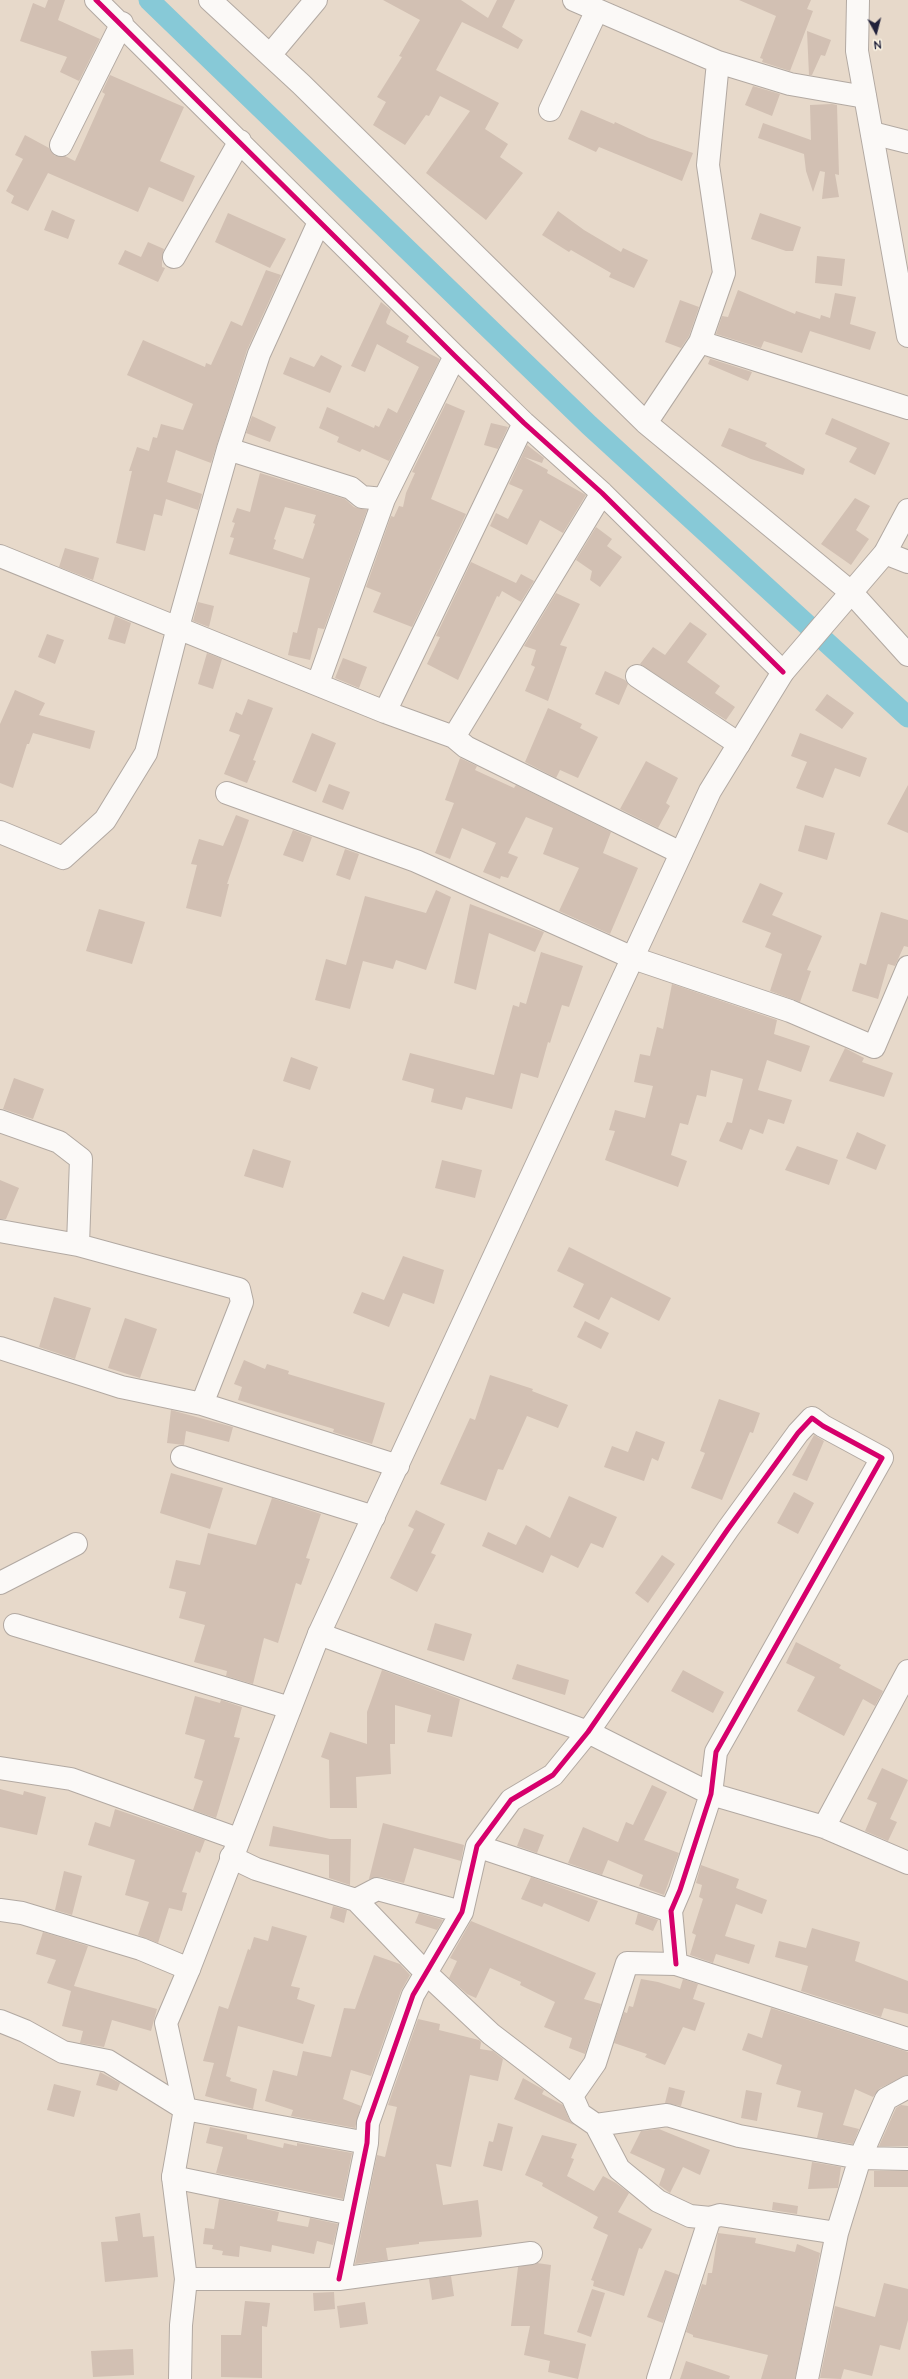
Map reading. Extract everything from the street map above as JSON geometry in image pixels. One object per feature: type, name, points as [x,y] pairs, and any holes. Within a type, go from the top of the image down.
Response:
[{"type":"street","points":[[96,0],[122,24],[319,222],[524,423],[602,493],[786,669]]},
{"type":"street","points":[[210,0],[270,55],[646,423],[848,597],[908,655]]},
{"type":"street","points":[[270,55],[316,0]]},
{"type":"street","points":[[574,0],[718,62],[790,84],[865,97]]},
{"type":"street","points":[[858,0],[857,51],[907,326]]},
{"type":"street","points":[[550,110],[597,10]]},
{"type":"street","points":[[61,145],[122,24]]},
{"type":"street","points":[[646,423],[700,342],[724,274],[708,165],[718,62]]},
{"type":"street","points":[[872,133],[908,142]]},
{"type":"street","points":[[174,257],[240,141]]},
{"type":"street","points":[[0,832],[63,858],[105,820],[146,753],[178,627],[228,450],[259,354],[319,222]]},
{"type":"street","points":[[700,342],[908,408]]},
{"type":"street","points":[[318,683],[384,499],[455,356]]},
{"type":"street","points":[[386,712],[524,423]]},
{"type":"street","points":[[228,450],[351,488],[362,497],[384,499]]},
{"type":"street","points":[[454,737],[602,493]]},
{"type":"street","points":[[180,2379],[181,2325],[186,2279],[173,2177],[184,2109],[166,2023],[189,1969],[319,1634],[710,791],[786,669],[885,553],[908,510]]},
{"type":"street","points":[[885,553],[908,562]]},
{"type":"street","points":[[0,556],[318,683],[386,712],[454,737],[466,747],[681,853]]},
{"type":"street","points":[[638,676],[739,744]]},
{"type":"street","points":[[227,793],[416,861],[633,958],[790,1011],[874,1047],[908,967]]},
{"type":"street","points":[[0,1121],[59,1142],[81,1159],[78,1245]]},
{"type":"street","points":[[0,1232],[78,1245],[239,1289],[242,1302],[202,1404]]},
{"type":"street","points":[[0,1348],[121,1387],[202,1404],[398,1466]]},
{"type":"street","points":[[339,2280],[367,2143],[368,2123],[413,1996],[462,1912],[477,1846],[511,1800],[553,1775],[588,1732],[728,1529],[798,1433],[812,1418],[823,1426],[882,1458],[716,1752],[711,1794],[680,1890],[671,1911],[676,1964]]},
{"type":"street","points":[[182,1457],[374,1517]]},
{"type":"street","points":[[0,1583],[76,1544]]},
{"type":"street","points":[[15,1625],[290,1708]]},
{"type":"street","points":[[319,1634],[588,1732],[711,1794],[824,1827],[908,1863]]},
{"type":"street","points":[[824,1827],[908,1672]]},
{"type":"street","points":[[0,1768],[71,1779],[235,1848],[256,1869],[356,1900],[427,1974],[491,2034],[572,2096],[580,2114],[596,2125],[619,2169],[658,2201],[690,2216],[710,2218],[720,2215],[837,2233]]},
{"type":"street","points":[[477,1846],[671,1911]]},
{"type":"street","points":[[356,1900],[377,1889],[462,1912]]},
{"type":"street","points":[[0,1910],[22,1913],[141,1949],[189,1969]]},
{"type":"street","points":[[572,2096],[595,2063],[627,1963],[676,1964],[908,2039]]},
{"type":"street","points":[[0,2021],[25,2031],[63,2052],[108,2061],[184,2109],[367,2143]]},
{"type":"street","points":[[806,2379],[837,2233],[860,2158],[886,2099],[908,2087]]},
{"type":"street","points":[[596,2125],[667,2115],[739,2136],[860,2158],[908,2159]]},
{"type":"street","points":[[173,2177],[352,2214]]},
{"type":"street","points":[[658,2379],[710,2218]]},
{"type":"street","points":[[186,2279],[339,2280],[531,2253]]},
{"type":"building","points":[[48,0],[65,0],[58,20],[100,39],[79,81],[60,72],[67,57],[20,41],[33,3],[45,8]]},
{"type":"building","points":[[383,0],[461,0],[488,18],[497,0],[515,0],[502,27],[523,40],[518,49],[462,22],[436,70],[499,103],[485,129],[508,144],[500,157],[523,173],[486,220],[426,173],[470,111],[440,96],[429,116],[426,115],[405,145],[373,125],[386,102],[377,97],[402,57],[399,56],[420,20]]},
{"type":"building","points":[[739,0],[811,0],[807,9],[813,11],[790,71],[762,62],[763,59],[760,58],[776,16]]},
{"type":"building","points":[[807,31],[831,40],[825,56],[821,55],[812,75],[809,75]]},
{"type":"building","points":[[110,75],[184,107],[160,161],[195,176],[183,202],[149,187],[138,212],[48,173],[28,211],[11,203],[14,196],[6,191],[23,159],[15,155],[25,135],[49,148],[55,156],[65,156],[75,161],[105,94],[102,92]]},
{"type":"building","points":[[753,86],[780,94],[772,116],[745,105]]},
{"type":"building","points":[[810,105],[837,105],[839,175],[835,174],[839,197],[822,199],[825,172],[820,171],[813,192],[806,171],[804,154],[758,138],[763,123],[811,140]]},
{"type":"building","points":[[581,110],[614,124],[615,122],[649,138],[693,153],[682,181],[599,147],[596,152],[568,139]]},
{"type":"building","points":[[52,210],[75,220],[68,239],[44,230]]},
{"type":"building","points":[[558,211],[584,230],[621,252],[623,248],[648,260],[634,288],[609,277],[611,273],[571,250],[569,252],[542,235]]},
{"type":"building","points":[[228,213],[286,239],[270,268],[215,242]]},
{"type":"building","points":[[760,213],[801,227],[793,251],[786,251],[751,239]]},
{"type":"building","points":[[148,242],[164,249],[162,267],[165,268],[158,282],[118,264],[125,250],[141,257]]},
{"type":"building","points":[[817,256],[845,259],[842,286],[815,283]]},
{"type":"building","points":[[266,270],[281,275],[247,350],[211,463],[176,450],[167,482],[202,494],[198,510],[166,499],[162,516],[154,514],[145,551],[116,543],[132,471],[129,471],[137,447],[149,451],[153,437],[157,438],[161,424],[183,430],[193,404],[127,375],[143,340],[205,367],[206,363],[211,365],[231,321],[242,326]]},
{"type":"building","points":[[738,290],[795,314],[796,311],[820,319],[821,315],[830,318],[835,293],[856,297],[850,324],[876,332],[870,350],[810,331],[802,353],[764,341],[761,348],[716,334],[722,316],[728,317]]},
{"type":"building","points":[[680,300],[699,307],[689,336],[681,348],[665,342]]},
{"type":"building","points":[[381,302],[391,310],[386,322],[387,324],[409,336],[406,342],[440,359],[389,461],[362,449],[360,452],[337,442],[339,437],[319,428],[327,407],[374,428],[375,425],[379,427],[388,408],[397,413],[419,367],[377,344],[365,372],[351,366]]},
{"type":"building","points":[[321,355],[342,366],[330,393],[283,374],[290,357],[314,367]]},
{"type":"building","points":[[705,357],[752,372],[748,381],[708,364],[710,359]]},
{"type":"building","points":[[446,403],[465,411],[431,499],[466,514],[412,627],[373,612],[381,593],[366,587],[391,516],[394,517],[399,506],[403,507],[406,493],[415,473],[412,472]]},
{"type":"building","points":[[252,416],[276,427],[270,442],[246,433]]},
{"type":"building","points":[[832,418],[890,443],[875,475],[849,462],[857,448],[825,434]]},
{"type":"building","points":[[491,423],[508,427],[498,449],[484,445]]},
{"type":"building","points":[[729,428],[767,443],[765,446],[805,469],[803,475],[751,459],[721,446]]},
{"type":"building","points":[[527,445],[544,458],[542,463],[524,457],[548,470],[547,473],[586,495],[563,533],[540,520],[527,545],[490,526],[496,513],[508,519],[523,490],[509,484]]},
{"type":"building","points":[[260,473],[345,499],[354,507],[367,510],[324,629],[318,628],[310,660],[288,655],[293,632],[297,633],[310,578],[229,554],[234,538],[230,537],[235,523],[232,522],[237,508],[250,512]],"holes":[[[285,507],[316,515],[313,523],[315,524],[303,559],[273,549],[276,540],[274,539]]]},
{"type":"building","points":[[855,498],[870,506],[856,530],[869,539],[851,565],[821,544]]},
{"type":"building","points":[[596,527],[612,539],[607,546],[622,557],[600,587],[590,580],[592,571],[576,560]]},
{"type":"building","points":[[65,548],[99,558],[93,580],[59,567]]},
{"type":"building","points":[[471,562],[516,583],[521,574],[534,581],[521,602],[502,591],[499,597],[497,596],[458,680],[427,664],[440,637],[436,636]]},
{"type":"building","points":[[556,593],[580,604],[560,645],[567,647],[548,701],[525,691],[535,667],[531,665],[536,650],[524,646]]},
{"type":"building","points":[[198,602],[214,606],[209,627],[193,621]]},
{"type":"building","points":[[115,616],[131,623],[125,644],[108,639]]},
{"type":"building","points":[[690,622],[707,634],[687,662],[720,686],[715,693],[735,707],[726,720],[640,664],[653,647],[665,655]]},
{"type":"building","points":[[47,634],[64,640],[55,664],[38,657]]},
{"type":"building","points":[[207,653],[222,659],[213,689],[198,684]]},
{"type":"building","points":[[343,658],[367,667],[359,688],[335,678]]},
{"type":"building","points":[[605,671],[625,680],[628,684],[619,705],[595,694]]},
{"type":"building","points":[[15,690],[45,703],[39,715],[95,731],[90,749],[33,733],[29,744],[27,744],[13,788],[0,783],[0,724]]},
{"type":"building","points":[[827,694],[854,713],[842,729],[815,710]]},
{"type":"building","points":[[248,699],[273,708],[253,760],[256,761],[247,783],[224,774],[240,735],[229,731],[236,712],[242,715]]},
{"type":"building","points":[[548,708],[582,724],[580,728],[598,737],[578,778],[560,770],[556,778],[525,762]]},
{"type":"building","points":[[312,733],[336,743],[316,792],[292,782]]},
{"type":"building","points":[[800,733],[867,758],[860,777],[835,768],[823,798],[796,788],[807,762],[791,756]]},
{"type":"building","points":[[460,758],[477,766],[475,770],[514,788],[516,785],[611,832],[603,853],[638,868],[610,934],[559,911],[579,868],[543,854],[553,828],[526,817],[508,853],[518,857],[508,878],[501,876],[500,879],[483,872],[496,843],[462,828],[450,859],[435,853],[454,803],[445,800]]},
{"type":"building","points":[[646,761],[678,778],[666,803],[670,806],[658,828],[620,809]]},
{"type":"building","points":[[329,784],[350,792],[343,810],[322,802]]},
{"type":"building","points":[[908,785],[908,833],[887,824]]},
{"type":"building","points":[[236,815],[249,820],[227,884],[229,884],[221,917],[186,908],[197,865],[191,864],[199,839],[223,846]]},
{"type":"building","points":[[805,825],[835,833],[827,860],[798,851]]},
{"type":"building","points":[[293,830],[312,837],[303,862],[283,855]]},
{"type":"building","points":[[345,849],[359,854],[350,880],[336,875]]},
{"type":"building","points":[[760,883],[783,893],[772,915],[822,936],[807,970],[811,971],[800,1002],[770,991],[782,954],[765,947],[771,933],[742,922]]},
{"type":"building","points":[[436,890],[451,897],[426,970],[396,960],[393,969],[363,961],[350,1009],[315,1000],[326,959],[346,965],[365,896],[426,913]]},
{"type":"building","points":[[470,904],[544,932],[535,952],[489,933],[476,990],[454,983]]},
{"type":"building","points":[[99,909],[145,922],[132,964],[86,951]]},
{"type":"building","points":[[881,912],[908,920],[908,947],[904,946],[895,966],[888,964],[878,999],[852,991],[860,963],[866,965]]},
{"type":"building","points":[[541,952],[583,966],[569,1007],[562,1005],[550,1043],[548,1042],[538,1078],[521,1073],[512,1109],[466,1097],[462,1110],[431,1102],[434,1089],[402,1080],[410,1053],[494,1075],[513,1005],[519,1007],[520,1002],[526,1004]]},
{"type":"building","points":[[672,984],[777,1020],[774,1034],[810,1046],[801,1072],[767,1060],[758,1090],[792,1100],[784,1124],[768,1119],[763,1134],[750,1129],[742,1150],[719,1141],[727,1122],[732,1123],[743,1079],[711,1070],[706,1097],[697,1095],[688,1125],[680,1123],[671,1155],[687,1161],[678,1187],[605,1160],[615,1131],[609,1130],[615,1110],[645,1118],[653,1086],[634,1082],[640,1054],[650,1056],[657,1027],[663,1029]]},
{"type":"building","points":[[845,1048],[864,1058],[862,1062],[893,1073],[884,1097],[829,1081]]},
{"type":"building","points":[[291,1057],[318,1067],[310,1090],[283,1081]]},
{"type":"building","points":[[14,1078],[44,1089],[33,1119],[3,1109]]},
{"type":"building","points":[[857,1132],[886,1145],[876,1170],[846,1158]]},
{"type":"building","points":[[797,1146],[838,1160],[829,1185],[785,1170]]},
{"type":"building","points":[[253,1149],[291,1161],[283,1188],[244,1176]]},
{"type":"building","points":[[442,1160],[482,1170],[475,1198],[435,1188]]},
{"type":"building","points":[[0,1180],[19,1188],[6,1219],[0,1219]]},
{"type":"building","points":[[569,1247],[671,1298],[659,1321],[611,1297],[599,1320],[573,1307],[584,1284],[557,1271]]},
{"type":"building","points":[[403,1256],[444,1270],[434,1304],[403,1293],[389,1327],[353,1313],[362,1292],[384,1300]]},
{"type":"building","points":[[54,1297],[91,1308],[75,1359],[39,1347]]},
{"type":"building","points":[[125,1318],[157,1329],[140,1378],[108,1368]]},
{"type":"building","points":[[585,1321],[609,1333],[601,1349],[577,1337]]},
{"type":"building","points":[[244,1360],[265,1369],[267,1364],[289,1371],[288,1374],[385,1403],[372,1444],[333,1432],[334,1429],[238,1400],[242,1387],[234,1384]]},
{"type":"building","points":[[490,1375],[533,1389],[532,1391],[568,1405],[558,1428],[527,1416],[503,1470],[498,1469],[486,1501],[440,1484],[470,1418],[475,1420]]},
{"type":"building","points":[[719,1399],[760,1413],[753,1433],[750,1432],[722,1500],[691,1488],[705,1453],[700,1451]]},
{"type":"building","points":[[171,1410],[233,1427],[229,1442],[186,1431],[184,1445],[167,1443]]},
{"type":"building","points":[[636,1431],[665,1442],[658,1461],[652,1458],[644,1481],[604,1467],[612,1446],[628,1452]]},
{"type":"building","points":[[814,1435],[824,1441],[807,1481],[792,1475]]},
{"type":"building","points":[[171,1473],[223,1488],[210,1529],[160,1513]]},
{"type":"building","points":[[794,1492],[814,1503],[798,1534],[777,1523]]},
{"type":"building","points":[[569,1496],[617,1517],[603,1548],[591,1543],[578,1568],[551,1555],[543,1573],[482,1546],[488,1532],[516,1545],[526,1525],[550,1538]]},
{"type":"building","points":[[272,1498],[321,1514],[306,1558],[310,1559],[301,1585],[296,1583],[278,1643],[264,1638],[253,1684],[226,1676],[227,1671],[194,1662],[205,1625],[179,1618],[186,1592],[169,1588],[176,1560],[200,1565],[208,1533],[256,1545]]},
{"type":"building","points":[[416,1510],[445,1524],[431,1553],[436,1555],[417,1592],[390,1578],[414,1529],[408,1526]]},
{"type":"building","points":[[662,1555],[675,1564],[648,1603],[635,1593]]},
{"type":"building","points":[[435,1623],[472,1634],[464,1661],[427,1650]]},
{"type":"building","points":[[796,1642],[841,1665],[839,1668],[883,1691],[875,1706],[863,1699],[844,1736],[797,1711],[815,1677],[786,1663]]},
{"type":"building","points":[[517,1664],[569,1680],[565,1695],[512,1679]]},
{"type":"building","points":[[382,1670],[460,1699],[452,1737],[427,1732],[431,1715],[395,1705],[395,1744],[390,1744],[391,1774],[356,1777],[357,1808],[330,1808],[329,1760],[321,1757],[330,1732],[367,1744],[367,1712]]},
{"type":"building","points":[[683,1670],[724,1692],[713,1713],[671,1691]]},
{"type":"building","points":[[195,1696],[220,1703],[221,1700],[242,1707],[234,1737],[240,1738],[216,1818],[193,1810],[203,1781],[194,1778],[205,1740],[185,1734]]},
{"type":"building","points":[[882,1768],[908,1780],[890,1819],[897,1822],[888,1841],[865,1831],[877,1803],[867,1799]]},
{"type":"building","points":[[652,1785],[667,1792],[644,1840],[679,1853],[664,1895],[639,1886],[643,1875],[608,1860],[602,1875],[568,1863],[583,1827],[618,1842],[626,1822],[633,1825]]},
{"type":"building","points":[[0,1789],[23,1795],[24,1791],[46,1797],[37,1835],[0,1827]]},
{"type":"building","points":[[115,1809],[205,1840],[200,1853],[196,1851],[182,1892],[187,1893],[182,1911],[169,1908],[158,1943],[138,1935],[149,1902],[125,1895],[135,1860],[88,1845],[95,1822],[110,1827]]},
{"type":"building","points":[[383,1823],[464,1845],[461,1861],[414,1848],[404,1883],[380,1877],[369,1879]]},
{"type":"building","points":[[273,1826],[330,1839],[351,1839],[350,1885],[329,1878],[329,1855],[269,1846]]},
{"type":"building","points":[[524,1828],[544,1835],[537,1853],[517,1846]]},
{"type":"building","points":[[701,1865],[739,1879],[736,1888],[767,1900],[762,1914],[736,1904],[725,1936],[755,1945],[749,1964],[716,1954],[713,1963],[690,1955],[696,1935],[692,1933],[703,1899],[699,1897],[702,1885],[696,1883]]},
{"type":"building","points":[[64,1871],[82,1876],[72,1915],[55,1910]]},
{"type":"building","points":[[531,1877],[598,1901],[589,1922],[544,1903],[542,1907],[521,1899]]},
{"type":"building","points":[[333,1906],[347,1910],[344,1923],[330,1918]]},
{"type":"building","points":[[419,1913],[443,1920],[437,1930],[415,1923]]},
{"type":"building","points":[[638,1913],[658,1920],[653,1931],[635,1924]]},
{"type":"building","points":[[471,1921],[596,1973],[584,1999],[601,2004],[585,2054],[569,2048],[572,2038],[544,2027],[555,2002],[520,1985],[521,1982],[490,1968],[476,1998],[467,1994],[449,1978],[457,1961],[450,1958]]},
{"type":"building","points":[[272,1926],[307,1936],[291,1986],[300,1988],[297,1999],[315,2005],[303,2044],[238,2026],[226,2076],[231,2078],[230,2081],[257,2089],[253,2109],[205,2096],[214,2063],[203,2061],[219,2006],[228,2009],[248,1949],[250,1950],[254,1937],[268,1941]]},
{"type":"building","points":[[812,1928],[860,1942],[855,1961],[908,1981],[908,2014],[884,2008],[881,2017],[801,1991],[808,1966],[775,1957],[779,1941],[806,1948]]},
{"type":"building","points":[[43,1932],[88,1946],[74,1986],[157,2009],[151,2031],[112,2020],[104,2047],[80,2043],[83,2031],[62,2026],[71,1991],[47,1983],[56,1960],[36,1954]]},
{"type":"building","points":[[374,1955],[400,1964],[410,1975],[401,1991],[371,2076],[351,2070],[343,2099],[361,2106],[355,2128],[291,2116],[293,2110],[265,2101],[273,2070],[297,2076],[303,2051],[331,2057],[344,2008],[355,2009]]},
{"type":"building","points":[[641,1979],[658,1982],[680,1989],[683,1979],[698,1984],[693,1999],[705,2003],[695,2031],[683,2027],[665,2065],[645,2057],[647,2054],[614,2043],[624,2012],[627,2013],[629,2006],[633,2007]]},
{"type":"building","points":[[771,2008],[908,2052],[908,2075],[880,2088],[873,2097],[855,2089],[843,2125],[859,2129],[853,2144],[817,2138],[823,2113],[797,2107],[801,2091],[776,2084],[782,2065],[742,2050],[748,2033],[762,2038]]},
{"type":"building","points":[[418,2019],[440,2024],[439,2030],[479,2040],[481,2042],[480,2049],[493,2051],[503,2059],[498,2081],[470,2075],[451,2167],[436,2164],[443,2205],[478,2200],[482,2234],[481,2237],[419,2242],[419,2244],[386,2248],[388,2260],[355,2264],[377,2155],[385,2157],[397,2107],[388,2105]]},
{"type":"building","points":[[100,2072],[120,2083],[117,2091],[96,2085]]},
{"type":"building","points":[[523,2078],[544,2090],[542,2094],[563,2105],[569,2119],[574,2125],[514,2099]]},
{"type":"building","points":[[54,2084],[81,2091],[74,2117],[47,2110]]},
{"type":"building","points":[[669,2087],[685,2091],[681,2106],[665,2103]]},
{"type":"building","points":[[746,2090],[762,2093],[757,2121],[741,2118]]},
{"type":"building","points":[[901,2105],[908,2106],[908,2146],[879,2146],[896,2108]]},
{"type":"building","points":[[498,2123],[513,2127],[502,2171],[483,2166],[489,2141],[493,2142]]},
{"type":"building","points":[[210,2127],[247,2135],[247,2139],[283,2148],[284,2143],[297,2146],[297,2143],[352,2153],[343,2199],[216,2173],[223,2147],[206,2143]]},
{"type":"building","points":[[659,2129],[710,2150],[700,2175],[683,2167],[670,2193],[659,2185],[665,2169],[630,2153],[641,2131]]},
{"type":"building","points":[[542,2135],[577,2144],[571,2158],[574,2159],[567,2176],[594,2191],[603,2176],[616,2183],[629,2193],[618,2212],[652,2229],[642,2249],[639,2248],[624,2296],[593,2286],[594,2281],[591,2280],[608,2235],[593,2228],[598,2217],[542,2186],[543,2183],[525,2175]]},
{"type":"building","points":[[812,2162],[841,2167],[838,2188],[808,2189]]},
{"type":"building","points":[[874,2171],[908,2171],[908,2187],[874,2187]]},
{"type":"building","points":[[219,2199],[279,2212],[277,2221],[308,2227],[310,2218],[338,2224],[333,2245],[317,2241],[314,2254],[272,2245],[271,2252],[240,2246],[239,2257],[222,2255],[223,2251],[212,2249],[213,2245],[203,2244],[205,2228],[214,2229]]},
{"type":"building","points":[[773,2202],[798,2206],[797,2214],[772,2210]]},
{"type":"building","points":[[140,2213],[143,2237],[154,2236],[158,2277],[105,2282],[101,2242],[118,2241],[115,2217]]},
{"type":"building","points":[[718,2233],[756,2238],[755,2243],[795,2252],[797,2244],[820,2253],[795,2379],[761,2379],[768,2355],[693,2337],[693,2335],[686,2332],[702,2284],[706,2285],[708,2273],[712,2273]]},
{"type":"building","points":[[537,2263],[551,2265],[544,2334],[586,2344],[578,2379],[548,2372],[550,2361],[524,2355],[530,2326],[511,2326],[518,2267]]},
{"type":"building","points":[[665,2270],[679,2275],[663,2323],[647,2317]]},
{"type":"building","points":[[451,2276],[454,2296],[432,2300],[429,2279]]},
{"type":"building","points":[[884,2283],[908,2289],[908,2320],[900,2350],[880,2345],[872,2376],[844,2369],[841,2379],[820,2378],[835,2306],[875,2317]]},
{"type":"building","points":[[592,2289],[605,2293],[591,2337],[577,2332]]},
{"type":"building","points":[[334,2292],[335,2309],[314,2311],[313,2293]]},
{"type":"building","points":[[245,2301],[270,2303],[267,2327],[262,2326],[262,2378],[221,2377],[221,2335],[241,2335]]},
{"type":"building","points":[[365,2302],[368,2324],[340,2328],[337,2306]]},
{"type":"building","points":[[133,2349],[134,2375],[93,2377],[91,2351]]},
{"type":"building","points":[[686,2361],[730,2376],[729,2379],[680,2379]]},
{"type":"waterway","points":[[149,0],[589,425],[908,717]]},
{"type":"cycle path","points":[[96,0],[455,356],[524,423],[602,493],[783,672]]},
{"type":"cycle path","points":[[339,2279],[367,2143],[368,2123],[413,1995],[462,1912],[477,1846],[511,1800],[553,1775],[588,1732],[728,1529],[798,1433],[812,1418],[823,1426],[882,1458],[716,1752],[711,1794],[680,1890],[671,1911],[676,1964]]}]
